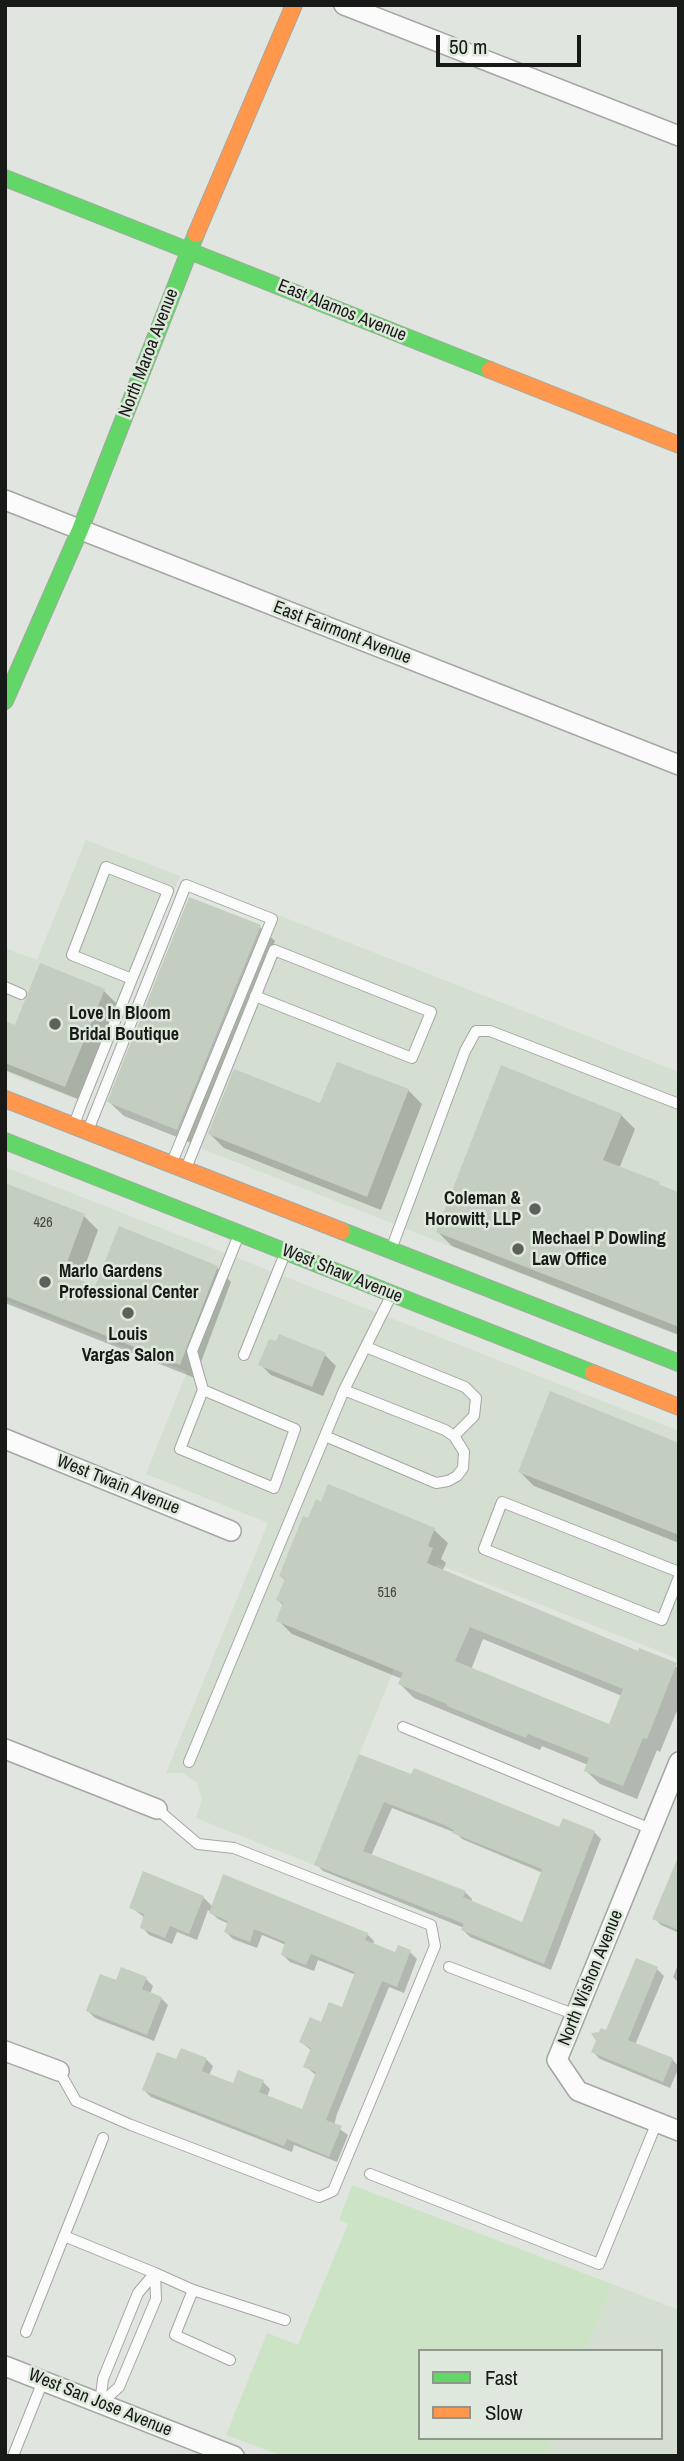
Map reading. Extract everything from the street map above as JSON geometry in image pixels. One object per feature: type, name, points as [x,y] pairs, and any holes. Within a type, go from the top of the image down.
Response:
[{"type":"main road","name":"North Maroa Avenue","points":[[5,702],[80,530],[189,250],[294,5]]},
{"type":"main road","name":"East Alamos Avenue","points":[[5,178],[679,445]]},
{"type":"main road","points":[[5,1099],[679,1363]]},
{"type":"main road","name":"West Shaw Avenue","points":[[5,1141],[679,1407]]},
{"type":"street","points":[[344,5],[679,136]]},
{"type":"street","name":"East Fairmont Avenue","points":[[5,500],[679,765]]},
{"type":"street","name":"West Twain Avenue","points":[[5,1439],[231,1531]]},
{"type":"street","points":[[5,1749],[157,1809]]},
{"type":"street","name":"North Wishon Avenue","points":[[677,1769],[557,2060],[578,2091],[679,2132]]},
{"type":"street","points":[[5,2050],[59,2071]]},
{"type":"street","name":"West San Jose Avenue","points":[[5,2366],[234,2456]]},
{"type":"lane","points":[[81,1128],[132,979],[168,891],[106,867],[72,955],[132,979]]},
{"type":"lane","points":[[81,1128],[186,886],[272,919],[179,1167]]},
{"type":"lane","points":[[179,1167],[274,950],[431,1012],[412,1058],[255,996]]},
{"type":"lane","points":[[5,987],[21,994]]},
{"type":"lane","points":[[391,1250],[464,1051],[476,1031],[490,1031],[679,1104]]},
{"type":"lane","points":[[203,1390],[295,1429],[274,1488],[180,1449],[203,1390],[192,1351],[239,1233]]},
{"type":"lane","points":[[244,1355],[285,1252]]},
{"type":"lane","points":[[189,1762],[344,1390],[392,1294]]},
{"type":"lane","points":[[366,1347],[465,1387],[476,1398],[474,1416],[454,1436]]},
{"type":"lane","points":[[325,1436],[436,1483],[457,1476],[463,1468],[464,1452],[454,1436],[445,1430],[344,1390]]},
{"type":"lane","points":[[679,1572],[502,1502],[484,1549],[662,1620],[679,1577]]},
{"type":"lane","points":[[402,1727],[651,1829]]},
{"type":"lane","points":[[59,2071],[76,2101],[318,2197],[332,2191],[435,1946],[431,1925],[234,1848],[198,1844],[157,1809]]},
{"type":"lane","points":[[449,1967],[576,2015]]},
{"type":"lane","points":[[370,2174],[599,2264],[657,2122]]},
{"type":"lane","points":[[26,2332],[103,2138]]},
{"type":"lane","points":[[64,2236],[193,2290],[285,2320]]},
{"type":"lane","points":[[100,2404],[103,2379],[138,2293],[155,2273]]},
{"type":"lane","points":[[100,2404],[119,2387],[156,2299],[155,2273]]},
{"type":"lane","points":[[193,2290],[175,2335],[230,2360]]},
{"type":"lane","points":[[13,2456],[43,2381]]},
{"type":"shaded area","points":[[86,840],[180,876],[86,1103],[5,1072],[5,948],[37,960]]},
{"type":"shaded area","points":[[273,913],[679,1072],[679,1336],[180,1140]]},
{"type":"shaded area","points":[[5,1167],[679,1431],[679,1659],[437,1564],[314,1865],[196,1818],[202,1799],[197,1783],[183,1773],[166,1773],[268,1523],[146,1474],[187,1372],[5,1300]]},
{"type":"shaded area","points":[[612,2284],[679,2310],[679,2456],[545,2456],[551,2440],[663,2440],[663,2349],[587,2349]]},
{"type":"green space","points":[[352,2185],[612,2284],[587,2349],[418,2349],[418,2440],[551,2440],[545,2456],[283,2456],[226,2435],[267,2333],[298,2345],[348,2224],[339,2220]]},
{"type":"building","points":[[189,897],[261,925],[177,1130],[107,1102]]},
{"type":"building","points":[[40,963],[105,989],[65,1087],[5,1063],[5,1021],[15,1025]]},
{"type":"building","points":[[337,1062],[409,1089],[367,1197],[208,1134],[234,1069],[320,1103]]},
{"type":"building","points":[[501,1065],[622,1114],[603,1160],[660,1182],[659,1185],[679,1193],[679,1327],[436,1232]]},
{"type":"building","name":"Marlo Gardens Professional Center","points":[[5,1183],[85,1214],[63,1273],[95,1286],[119,1226],[218,1266],[180,1365],[5,1296]]},
{"type":"building","points":[[279,1334],[326,1353],[312,1387],[258,1365],[269,1339],[276,1341]]},
{"type":"building","points":[[550,1391],[679,1443],[679,1535],[518,1472]]},
{"type":"building","points":[[328,1484],[435,1528],[428,1546],[433,1548],[427,1563],[638,1651],[639,1648],[677,1663],[647,1739],[643,1738],[623,1786],[584,1771],[589,1758],[528,1734],[526,1738],[447,1706],[398,1684],[403,1673],[276,1621],[283,1603],[276,1600],[285,1579],[279,1576],[303,1516],[308,1518],[316,1499],[321,1502]],"holes":[[[470,1627],[623,1689],[609,1724],[455,1661]]]},
{"type":"building","points":[[359,1754],[411,1774],[414,1768],[559,1827],[563,1818],[595,1831],[544,1964],[461,1930],[464,1924],[314,1865]],"holes":[[[384,1802],[454,1830],[452,1833],[542,1869],[522,1922],[463,1897],[466,1891],[363,1851]]]},
{"type":"building","points":[[679,1855],[679,1930],[652,1919]]},
{"type":"building","points":[[143,1871],[204,1896],[189,1934],[170,1926],[165,1938],[140,1928],[144,1914],[129,1908]]},
{"type":"building","points":[[223,1874],[368,1933],[365,1940],[395,1952],[398,1945],[411,1950],[397,1987],[382,1981],[331,2107],[326,2120],[342,2126],[329,2157],[287,2139],[284,2146],[142,2090],[157,2052],[176,2059],[181,2048],[207,2058],[202,2071],[233,2083],[238,2070],[264,2080],[259,2092],[302,2109],[316,2072],[303,2067],[311,2048],[299,2042],[310,2017],[321,2022],[329,2002],[342,2007],[355,1972],[311,1954],[306,1965],[281,1955],[285,1942],[254,1929],[250,1942],[224,1932],[228,1921],[209,1913]]},
{"type":"building","points":[[636,1958],[658,1967],[628,2040],[673,2058],[663,2082],[591,2052],[596,2041],[591,2033],[599,2032],[601,2028],[606,2030]]},
{"type":"building","points":[[121,1967],[147,1977],[142,1989],[162,1997],[147,2035],[86,2011],[100,1974],[116,1980]]},
{"type":"traffic: fast","points":[[5,178],[490,370]]},
{"type":"traffic: fast","points":[[5,701],[80,530],[196,234]]},
{"type":"traffic: fast","points":[[5,1141],[593,1373]]},
{"type":"traffic: fast","points":[[342,1231],[679,1363]]},
{"type":"traffic: slow","points":[[196,234],[294,5]]},
{"type":"traffic: slow","points":[[490,370],[679,445]]},
{"type":"traffic: slow","points":[[5,1099],[342,1231]]},
{"type":"traffic: slow","points":[[593,1373],[679,1407]]},
{"type":"place","name":"Love In Bloom Bridal Boutique","points":[[55,1024]]},
{"type":"place","name":"Coleman & Horowitt, LLP","points":[[535,1209]]},
{"type":"place","name":"Mechael P Dowling Law Office","points":[[518,1249]]},
{"type":"place","name":"Marlo Gardens Professional Center","points":[[45,1282]]},
{"type":"place","name":"Louis Vargas Salon","points":[[128,1313]]}]
